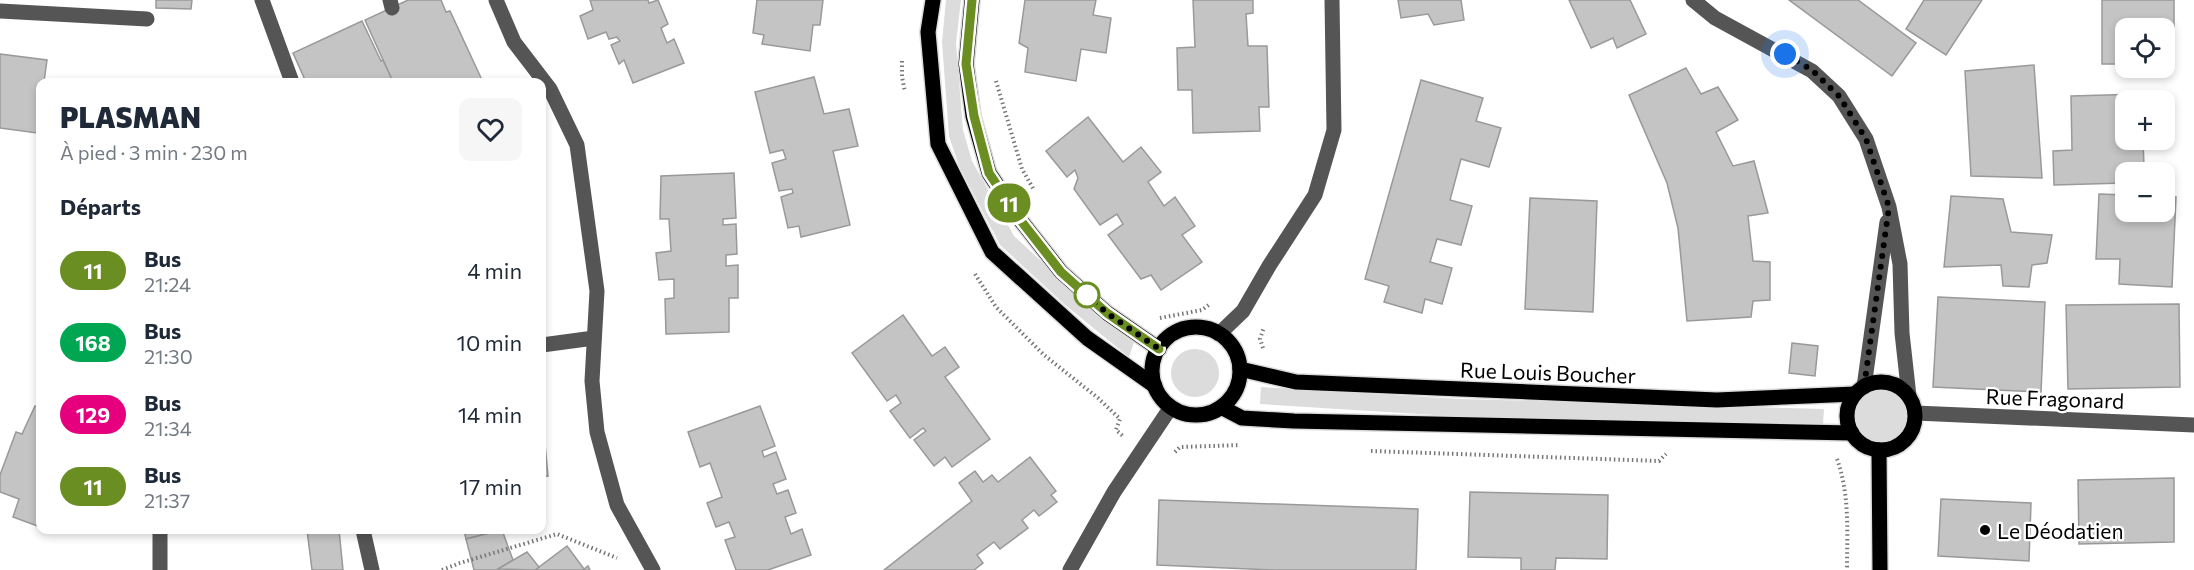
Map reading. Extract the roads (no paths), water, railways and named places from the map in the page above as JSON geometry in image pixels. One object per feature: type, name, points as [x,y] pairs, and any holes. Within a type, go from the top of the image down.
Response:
[{"type":"main road","points":[[933,0],[928,32],[938,144],[992,252],[1087,338],[1155,386]]},
{"type":"main road","points":[[972,0],[966,64],[974,116],[989,173],[1018,217],[1061,272],[1107,313],[1159,349]]},
{"type":"main road","points":[[1192,327],[1206,328],[1219,334],[1230,343],[1237,355],[1240,369],[1239,383],[1232,397],[1221,407],[1209,413],[1196,415],[1183,413],[1171,407],[1164,401],[1155,386],[1154,361],[1159,349],[1167,339],[1179,331],[1192,327]]},
{"type":"main road","name":"Rue Louis Boucher","points":[[1240,369],[1296,382],[1717,400],[1859,391]]},
{"type":"main road","points":[[1874,382],[1884,382],[1893,384],[1909,396],[1915,414],[1914,425],[1909,436],[1900,444],[1879,450],[1868,447],[1852,433],[1847,413],[1859,391],[1874,382]]},
{"type":"main road","points":[[1221,407],[1242,418],[1273,420],[1852,433]]},
{"type":"main road","points":[[1879,450],[1880,570]]},
{"type":"street","points":[[262,0],[291,78]]},
{"type":"street","points":[[496,0],[514,42],[542,78]]},
{"type":"street","points":[[1219,334],[1243,311],[1315,195],[1334,130],[1332,0]]},
{"type":"street","points":[[1693,0],[1715,18],[1812,70],[1839,96],[1866,139],[1889,207],[1900,264],[1902,333],[1909,396]]},
{"type":"street","points":[[0,11],[147,19]]},
{"type":"street","points":[[546,84],[577,145],[597,291],[592,381],[597,432],[617,505],[653,570]]},
{"type":"street","points":[[1859,391],[1889,207]]},
{"type":"street","points":[[546,344],[594,338]]},
{"type":"street","points":[[1070,570],[1114,492],[1171,407]]},
{"type":"street","name":"Rue Fragonard","points":[[1915,414],[2194,425]]},
{"type":"street","points":[[160,534],[160,570]]},
{"type":"street","points":[[364,534],[372,570]]},
{"type":"place","name":"Le Déodatien","points":[[1985,530]]}]
